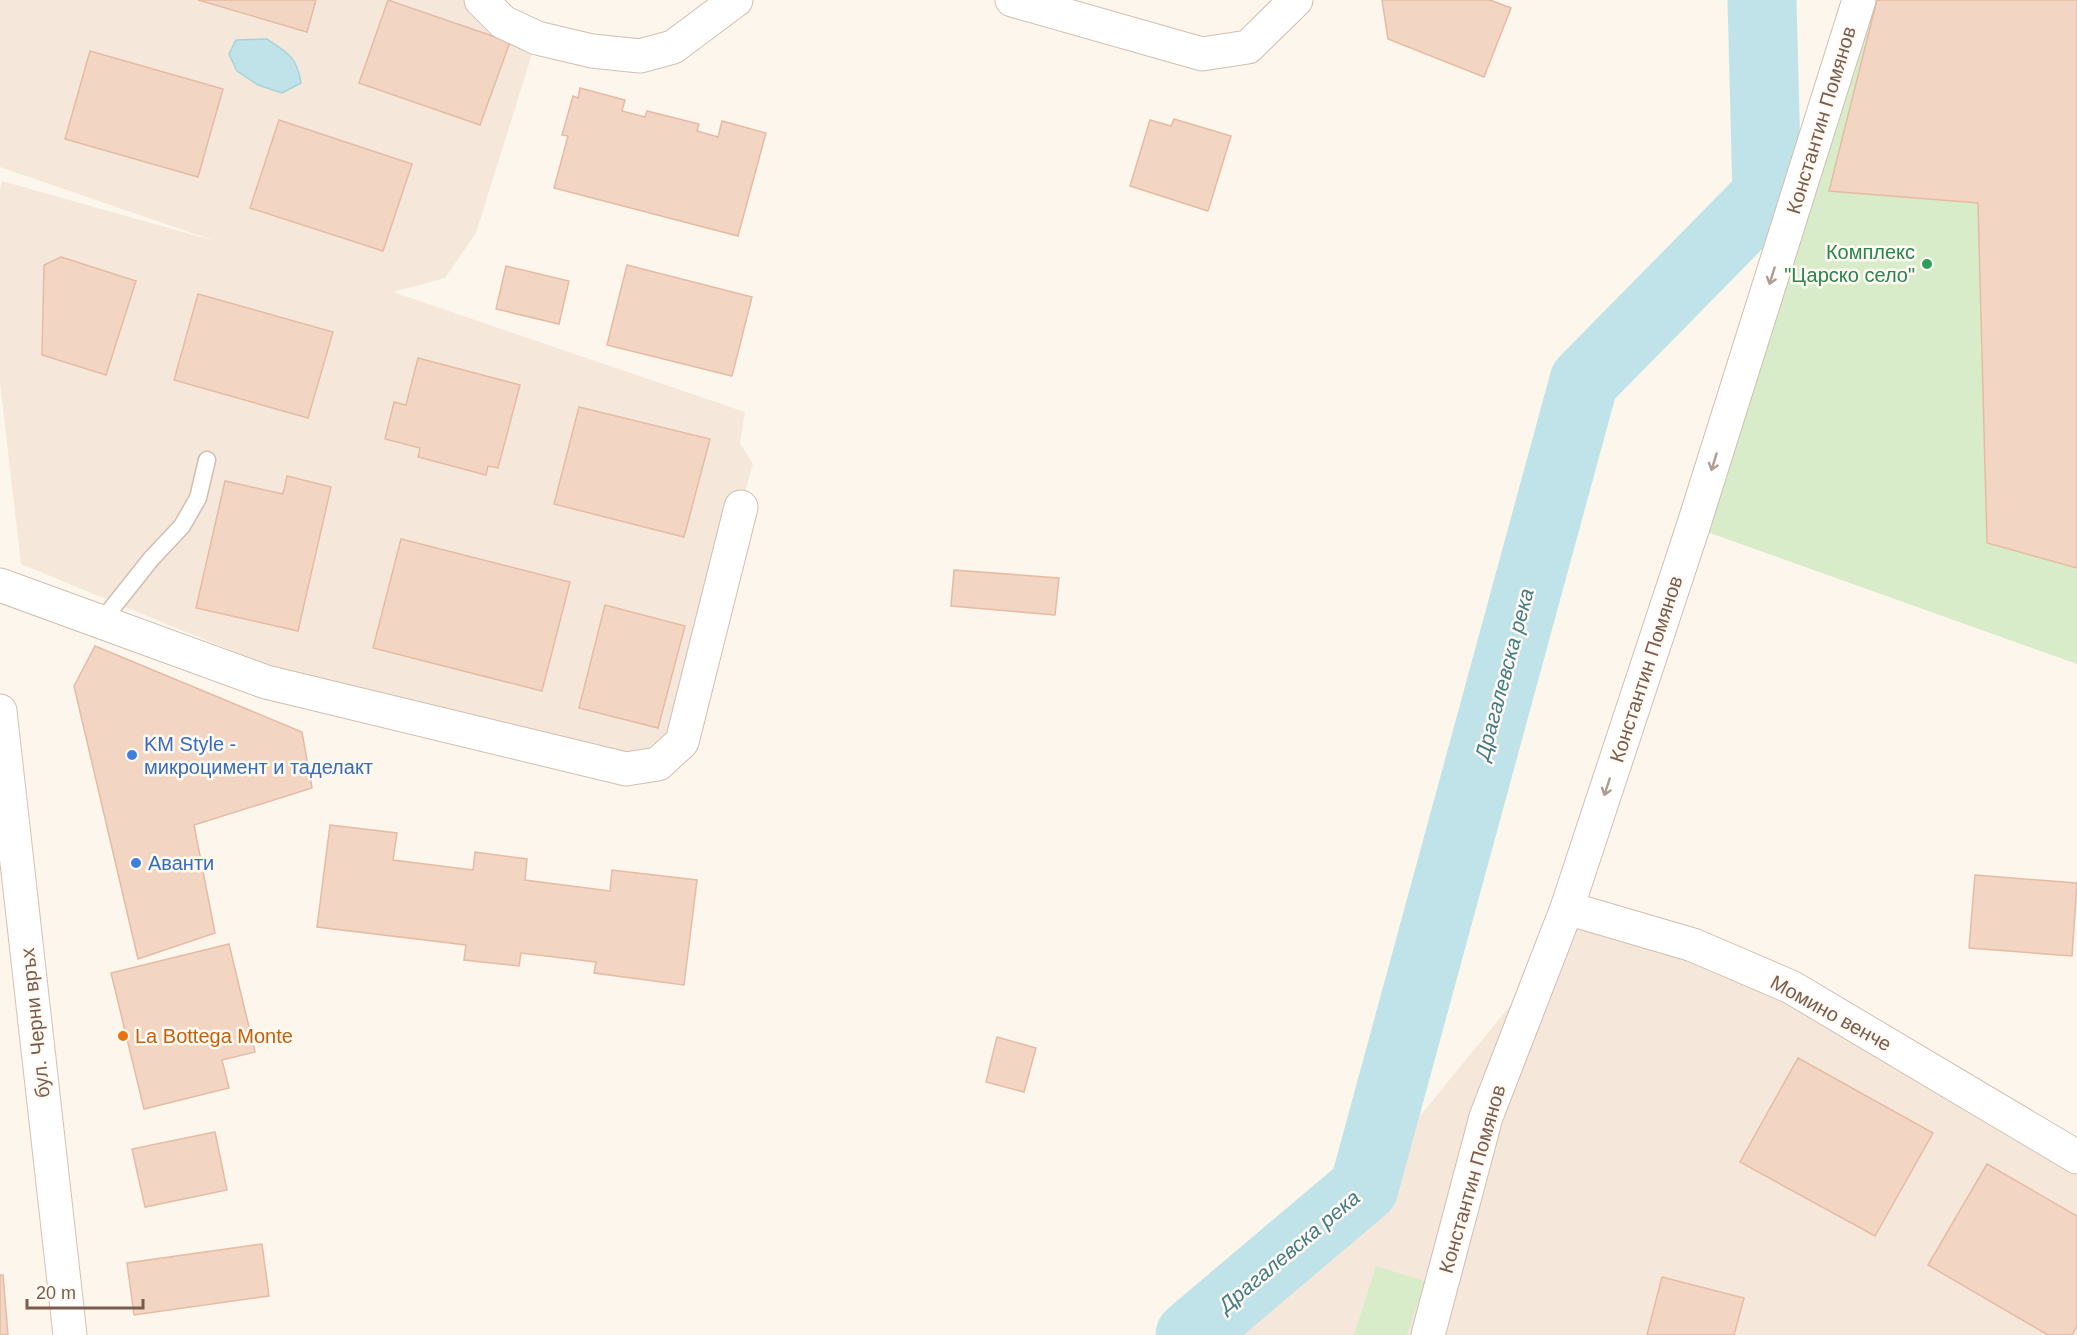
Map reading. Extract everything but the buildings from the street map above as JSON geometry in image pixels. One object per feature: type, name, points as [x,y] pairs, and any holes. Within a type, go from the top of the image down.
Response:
[{"type":"street","points":[[481,0],[503,22],[537,38],[592,51],[640,56],[673,47],[736,0]]},
{"type":"street","points":[[1012,0],[1202,54],[1248,47],[1296,0]]},
{"type":"street","name":"Константин Помянов","points":[[1433,1334],[1486,1117],[1567,908],[1693,527],[1859,0]]},
{"type":"street","points":[[0,585],[266,682],[626,769],[658,764],[682,742],[741,507]]},
{"type":"street","name":"бул. Черни връх","points":[[0,711],[70,1335]]},
{"type":"street","name":"Момино венче","points":[[1567,908],[1693,945],[1791,987],[2077,1157]]},
{"type":"lane","points":[[101,622],[182,526],[198,498],[207,460]]},
{"type":"shaded area","points":[[0,0],[481,0],[537,38],[476,233],[445,278],[393,292],[745,412],[740,443],[753,464],[676,738],[631,754],[281,671],[21,564],[0,383],[0,189],[2,181],[215,241],[0,167]]},
{"type":"shaded area","points":[[1567,908],[1693,945],[2077,1157],[2077,1335],[1241,1335],[1531,980]]},
{"type":"green space","name":"Комплекс \"Царско село\"","points":[[1859,0],[2077,0],[2077,664],[1693,527]]},
{"type":"green space","points":[[1376,1266],[1425,1281],[1407,1335],[1354,1335]]},
{"type":"water","points":[[267,39],[290,56],[299,74],[301,83],[282,93],[258,85],[237,71],[229,54],[236,40]]},
{"type":"waterway","name":"Драгалевска река","points":[[1190,1335],[1364,1188],[1584,381],[1767,195],[1762,0]]},
{"type":"place","name":"Комплекс \"Царско село\"","points":[[1927,264]]},
{"type":"place","name":"KM Style - микроцимент и таделакт","points":[[132,755]]},
{"type":"place","name":"Аванти","points":[[136,863]]},
{"type":"place","name":"La Bottega Monte","points":[[123,1036]]}]
